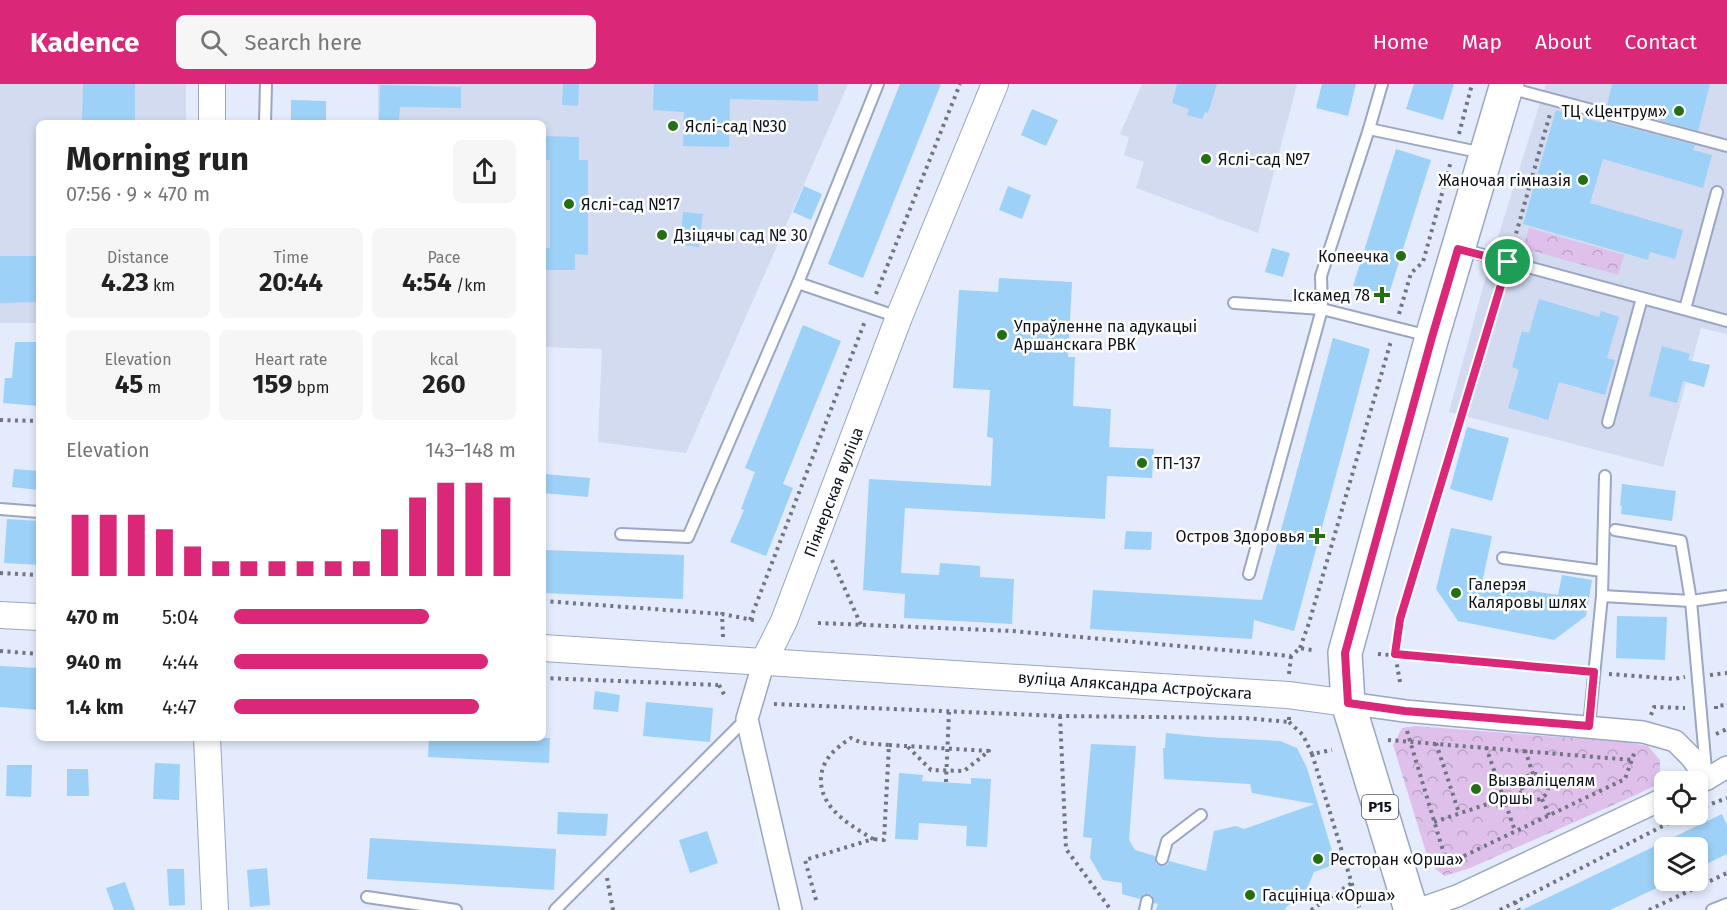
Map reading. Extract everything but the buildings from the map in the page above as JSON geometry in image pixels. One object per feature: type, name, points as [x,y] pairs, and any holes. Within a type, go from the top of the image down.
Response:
[{"type":"main road","name":"Р15","points":[[1411,910],[1348,703],[1345,653],[1432,337],[1507,86]]},
{"type":"street","points":[[212,84],[212,120]]},
{"type":"street","name":"Піянерская вуліца","points":[[791,910],[747,719],[764,661],[784,621],[898,317],[995,84]]},
{"type":"street","points":[[0,615],[36,617]]},
{"type":"street","name":"вуліца Аляксандра Астроўскага","points":[[546,648],[1288,695],[1405,711],[1589,726],[1643,732],[1675,741],[1691,757],[1697,771]]},
{"type":"street","points":[[207,741],[214,910]]},
{"type":"street","points":[[1708,778],[1727,767]]},
{"type":"street","points":[[1417,910],[1456,896],[1654,803]]},
{"type":"lane","points":[[266,84],[266,120]]},
{"type":"lane","points":[[621,534],[688,537],[798,283],[878,84]]},
{"type":"lane","points":[[1249,574],[1322,309],[1321,276],[1382,84]]},
{"type":"lane","points":[[1507,86],[1727,146]]},
{"type":"lane","points":[[1369,129],[1486,154]]},
{"type":"lane","points":[[1685,309],[1717,192]]},
{"type":"lane","points":[[1458,249],[1727,321]]},
{"type":"lane","points":[[798,283],[898,317]]},
{"type":"lane","points":[[1608,422],[1642,298]]},
{"type":"lane","points":[[1234,303],[1322,309],[1432,337]]},
{"type":"lane","points":[[1589,726],[1602,596],[1605,476]]},
{"type":"lane","points":[[0,509],[36,512]]},
{"type":"lane","points":[[1615,530],[1681,541],[1691,601],[1702,771]]},
{"type":"lane","points":[[1503,558],[1602,571]]},
{"type":"lane","points":[[1602,596],[1691,601],[1727,596]]},
{"type":"lane","points":[[555,910],[747,719]]},
{"type":"lane","points":[[1162,859],[1167,841],[1201,815]]},
{"type":"lane","points":[[367,897],[456,910]]},
{"type":"lane","points":[[1712,910],[1727,904]]},
{"type":"path","points":[[750,620],[870,308],[960,84]]},
{"type":"path","points":[[1400,682],[1395,654],[1400,619],[1508,262],[1554,100]]},
{"type":"path","points":[[1289,674],[1291,656],[1300,648],[1309,623],[1411,273],[1423,262],[1444,184]]},
{"type":"path","points":[[0,420],[36,421]]},
{"type":"path","points":[[0,573],[36,575]]},
{"type":"path","points":[[546,602],[722,614],[758,621]]},
{"type":"path","points":[[722,614],[723,638]]},
{"type":"path","points":[[818,623],[1012,631],[1291,656]]},
{"type":"path","points":[[1300,648],[1312,650]]},
{"type":"path","points":[[0,651],[36,654]]},
{"type":"path","points":[[1378,654],[1674,679],[1727,673]]},
{"type":"path","points":[[546,678],[718,685]]},
{"type":"path","points":[[719,679],[718,685],[726,698]]},
{"type":"path","points":[[774,704],[1060,716],[1245,718],[1289,722],[1303,735],[1311,754],[1360,910]]},
{"type":"path","points":[[1716,706],[1727,705]]},
{"type":"path","points":[[1648,721],[1654,707],[1685,708]]},
{"type":"path","points":[[946,783],[949,712]]},
{"type":"path","points":[[1288,712],[1289,722]]},
{"type":"path","points":[[1060,716],[1066,849],[1111,910]]},
{"type":"path","points":[[1407,728],[1447,864],[1625,778],[1637,745]]},
{"type":"path","points":[[873,839],[848,824],[829,806],[820,788],[822,767],[834,749],[851,738],[862,743],[989,751],[964,771],[947,771],[931,770],[907,746]]},
{"type":"path","points":[[1388,740],[1632,760]]},
{"type":"path","points":[[1436,743],[1459,813]]},
{"type":"path","points":[[816,900],[805,860],[873,839],[884,840],[889,745]]},
{"type":"path","points":[[1486,747],[1515,831]]},
{"type":"path","points":[[1311,754],[1332,750]]},
{"type":"path","points":[[1525,750],[1533,774]]},
{"type":"path","points":[[1533,774],[1543,776],[1548,783],[1548,792],[1542,799],[1529,799],[1523,792],[1524,780],[1533,774]]},
{"type":"path","points":[[1434,822],[1523,792]]},
{"type":"path","points":[[1708,805],[1727,798]]},
{"type":"path","points":[[1542,799],[1549,815]]},
{"type":"path","points":[[1500,910],[1665,825]]},
{"type":"path","points":[[604,863],[613,910]]},
{"type":"path","points":[[1649,910],[1727,873]]},
{"type":"path","points":[[1311,910],[1352,883]]},
{"type":"path","points":[[1515,902],[1519,910]]},
{"type":"shaded area","points":[[0,84],[186,84],[186,120],[36,120],[36,323],[0,323]]},
{"type":"shaded area","name":"Дзіцячы сад № 30","points":[[378,84],[848,84],[686,453],[598,442],[602,349],[546,347],[546,120],[378,120]]},
{"type":"shaded area","name":"Яслі-сад №7","points":[[1142,84],[1297,84],[1258,233],[1136,188],[1144,162],[1124,155],[1129,137],[1120,134]]},
{"type":"shaded area","points":[[1546,84],[1727,84],[1727,334],[1701,328],[1663,467],[1449,412],[1488,269]]},
{"type":"green space","points":[[1529,228],[1624,255],[1618,275],[1523,248]]},
{"type":"green space","points":[[1416,726],[1625,742],[1648,746],[1660,760],[1660,771],[1654,771],[1654,786],[1638,794],[1470,868],[1445,876],[1430,865],[1393,745],[1402,728]]},
{"type":"place","name":"ТЦ «Центрум»","points":[[1679,111]]},
{"type":"place","name":"Яслі-сад №30","points":[[673,126]]},
{"type":"place","name":"Яслі-сад №7","points":[[1206,159]]},
{"type":"place","name":"Жаночая гімназія","points":[[1583,180]]},
{"type":"place","name":"Яслі-сад №17","points":[[569,204]]},
{"type":"place","name":"Дзіцячы сад № 30","points":[[662,235]]},
{"type":"place","name":"Копеечка","points":[[1401,256]]},
{"type":"place","name":"Іскамед 78","points":[[1382,295]]},
{"type":"place","name":"Упраўленне па адукацыі Аршанскага РВК","points":[[1002,335]]},
{"type":"place","name":"ТП-137","points":[[1142,463]]},
{"type":"place","name":"Остров Здоровья","points":[[1317,536]]},
{"type":"place","name":"Галерэя Каляровы шлях","points":[[1456,593]]},
{"type":"place","name":"Вызваліцелям Оршы","points":[[1476,789]]},
{"type":"place","name":"Ресторан «Орша»","points":[[1318,859]]},
{"type":"place","name":"Гасцініца «Орша»","points":[[1250,895]]},
{"type":"route","points":[[1458,249],[1508,262],[1400,619],[1395,654],[1594,672],[1589,726],[1405,711],[1348,703],[1345,653],[1458,249]]}]
